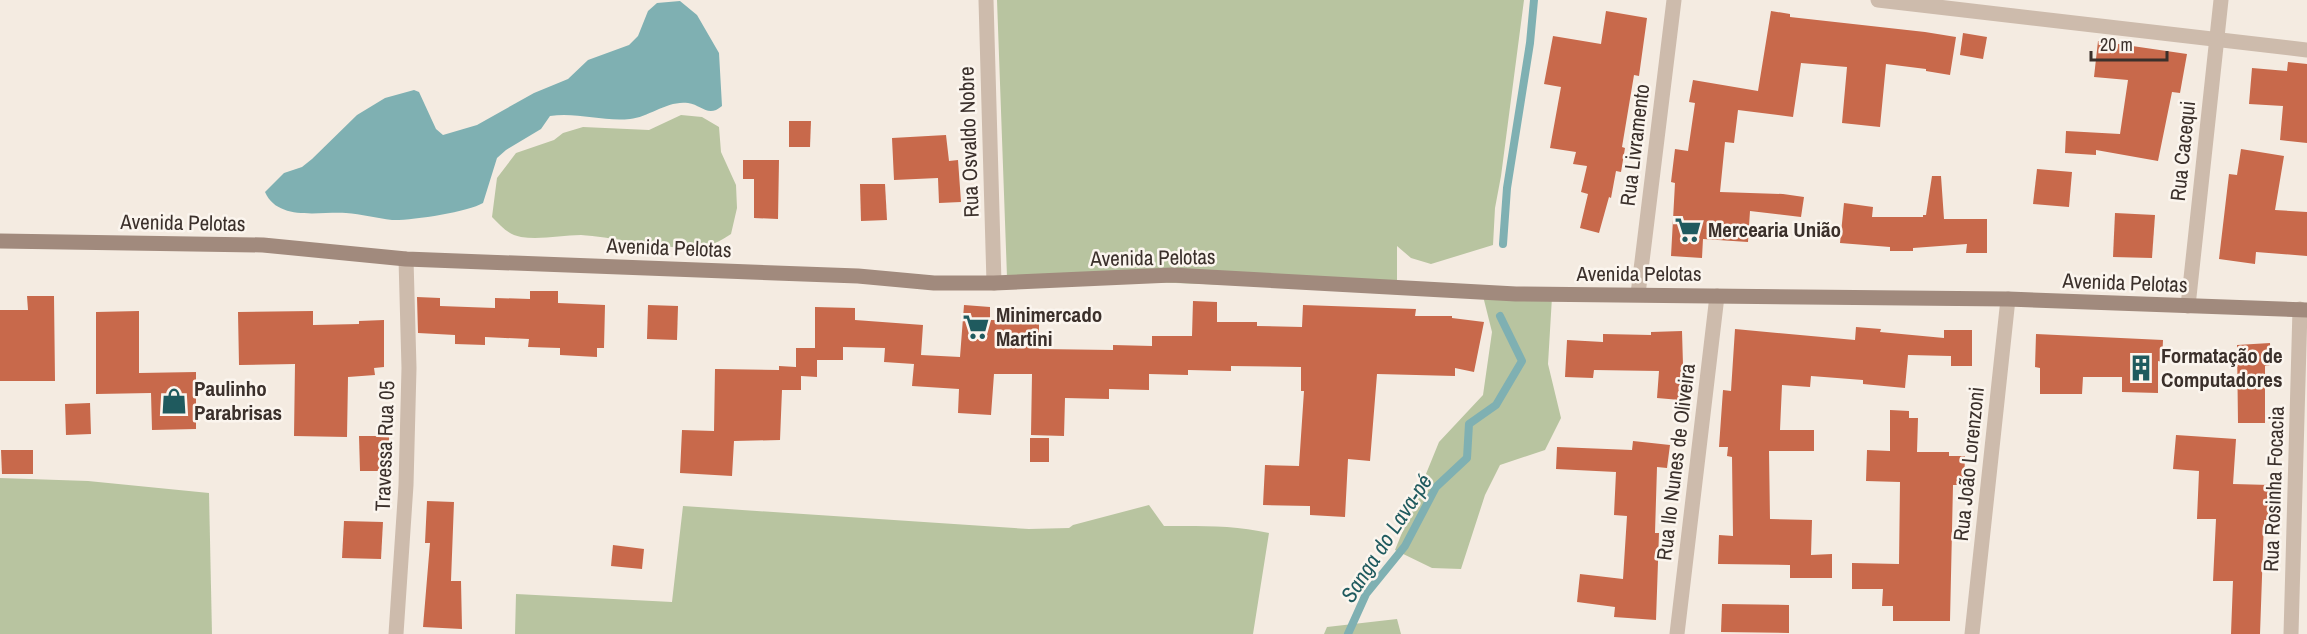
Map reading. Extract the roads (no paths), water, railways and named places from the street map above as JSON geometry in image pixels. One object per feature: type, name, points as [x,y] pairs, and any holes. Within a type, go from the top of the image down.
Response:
[{"type":"street","name":"Rua Osvaldo Nobre","points":[[986,0],[994,284]]},
{"type":"street","name":"Rua Livramento","points":[[1638,294],[1674,0]]},
{"type":"street","points":[[1878,0],[2307,50]]},
{"type":"street","name":"Rua Cacequi","points":[[2188,306],[2221,0]]},
{"type":"street","name":"Avenida Pelotas","points":[[0,241],[263,245],[406,259],[858,276],[994,284],[1172,275],[1502,293],[2008,299],[2303,310]]},
{"type":"street","name":"Travessa Rua 05","points":[[396,634],[406,485],[409,368],[406,259]]},
{"type":"street","name":"Rua Ilo Nunes de Oliveira","points":[[1677,634],[1717,296]]},
{"type":"street","name":"Rua João Lorenzoni","points":[[1972,634],[2008,299]]},
{"type":"street","name":"Rua Rosinha Focacia","points":[[2291,634],[2299,615],[2303,310]]},
{"type":"water","points":[[680,1],[697,15],[719,53],[722,106],[713,111],[693,104],[681,103],[666,106],[637,118],[620,120],[570,115],[550,116],[541,129],[497,158],[483,203],[465,210],[438,215],[392,220],[346,213],[301,213],[280,208],[265,192],[284,173],[302,167],[312,159],[357,115],[385,98],[414,90],[419,92],[436,129],[443,135],[477,125],[534,93],[568,79],[588,60],[629,45],[638,36],[648,11],[657,3]]},
{"type":"waterway","name":"Sanga do Lava-pé","points":[[1503,244],[1507,188],[1530,43],[1534,0]]},
{"type":"waterway","name":"Sanga do Lava-pé","points":[[1348,634],[1366,594],[1405,546],[1436,487],[1467,458],[1469,424],[1496,405],[1522,361],[1500,316]]},
{"type":"place","name":"Mercearia União","points":[[1688,230]]},
{"type":"place","name":"Minimercado Martini","points":[[976,327]]},
{"type":"place","name":"Formatação de Computadores","points":[[2141,368]]},
{"type":"place","name":"Paulinho Parabrisas","points":[[174,401]]}]
